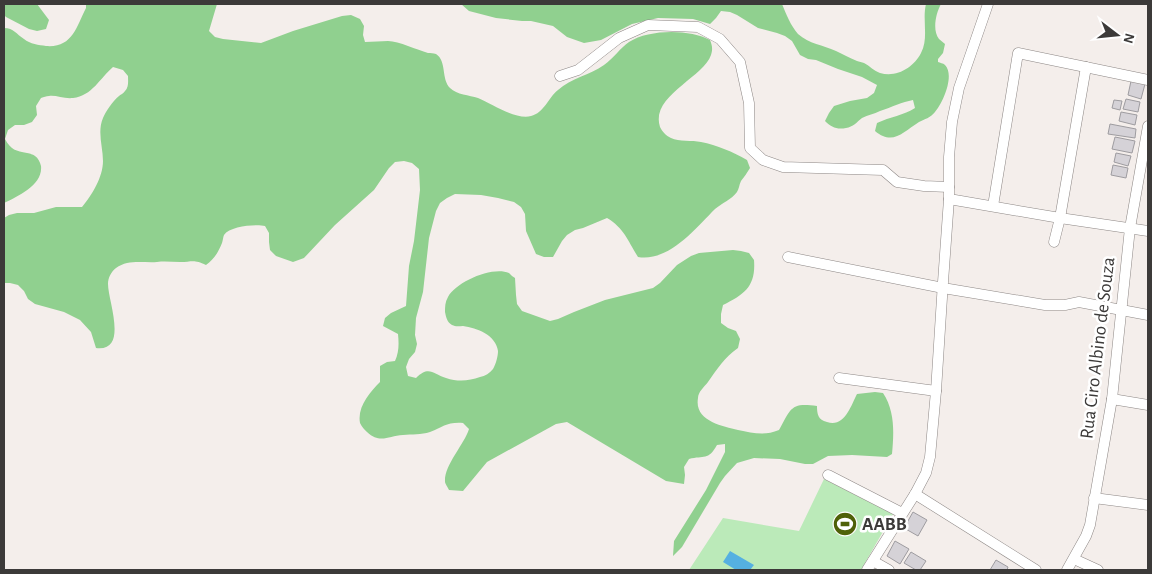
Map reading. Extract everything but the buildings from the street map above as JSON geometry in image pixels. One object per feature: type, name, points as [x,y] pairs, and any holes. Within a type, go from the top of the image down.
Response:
[{"type":"street","points":[[889,570],[870,566],[915,494],[926,473],[930,457],[949,199],[949,157],[952,122],[959,88],[988,4]]},
{"type":"street","points":[[560,76],[578,70],[619,38],[648,25],[698,27],[720,39],[740,62],[749,103],[750,148],[763,160],[783,167],[883,170],[898,182],[949,187]]},
{"type":"street","points":[[992,206],[1018,53],[1148,80]]},
{"type":"street","points":[[1054,242],[1060,218],[1086,67]]},
{"type":"street","name":"Rua Ciro Albino de Souza","points":[[1067,570],[1088,530],[1094,498],[1112,399],[1130,228],[1146,153],[1148,126]]},
{"type":"street","points":[[949,199],[1148,231]]},
{"type":"street","points":[[788,257],[942,288],[1045,305],[1065,305],[1079,302],[1148,315]]},
{"type":"street","points":[[839,378],[936,391]]},
{"type":"street","points":[[1112,399],[1148,405]]},
{"type":"street","points":[[828,475],[902,513]]},
{"type":"street","points":[[915,494],[1036,570]]},
{"type":"street","points":[[1094,498],[1148,505]]},
{"type":"street","points":[[1074,559],[1098,570]]},
{"type":"green space","points":[[4,4],[37,4],[49,20],[46,29],[37,31],[29,29],[6,17],[4,15]]},
{"type":"green space","points":[[86,4],[217,4],[209,31],[215,37],[261,43],[293,31],[351,15],[360,19],[364,26],[363,35],[365,42],[392,41],[436,54],[442,61],[447,84],[450,88],[478,98],[511,114],[525,117],[539,112],[563,86],[604,65],[626,44],[637,38],[658,33],[681,32],[702,36],[710,40],[712,47],[711,55],[698,72],[679,88],[663,106],[659,116],[660,127],[666,135],[674,139],[697,141],[713,145],[747,160],[750,168],[741,181],[735,195],[715,209],[681,242],[671,249],[649,257],[638,257],[622,231],[607,218],[575,230],[562,241],[553,257],[544,257],[536,254],[526,231],[525,214],[521,207],[514,202],[481,195],[455,194],[447,198],[440,203],[436,211],[429,238],[423,292],[416,318],[415,335],[417,344],[415,352],[409,359],[406,367],[408,376],[416,378],[428,371],[450,379],[463,381],[484,376],[493,369],[498,351],[494,341],[480,331],[452,325],[446,318],[446,301],[452,291],[475,277],[493,272],[502,271],[509,273],[515,278],[517,304],[522,311],[550,321],[605,300],[653,288],[677,265],[699,253],[741,251],[749,253],[754,260],[751,283],[743,293],[723,305],[721,314],[721,323],[736,331],[740,339],[738,348],[729,355],[700,392],[698,406],[700,412],[710,421],[724,427],[754,433],[769,433],[779,430],[789,412],[796,406],[817,406],[820,418],[833,423],[838,422],[846,415],[857,394],[883,393],[892,415],[892,454],[887,457],[828,456],[813,464],[780,459],[754,458],[737,463],[720,483],[682,547],[673,556],[674,541],[706,490],[725,452],[725,444],[717,445],[708,455],[689,459],[684,467],[684,484],[666,481],[567,422],[556,424],[487,462],[463,491],[449,490],[445,482],[446,475],[469,429],[463,423],[449,424],[423,434],[376,438],[364,429],[360,423],[362,406],[368,395],[380,382],[380,366],[387,362],[395,361],[397,354],[399,345],[398,334],[383,326],[385,318],[406,306],[409,266],[420,190],[419,169],[412,163],[404,161],[395,162],[374,190],[335,225],[304,258],[293,262],[276,256],[270,250],[269,233],[265,226],[256,225],[237,228],[227,232],[217,253],[206,265],[193,261],[136,262],[126,263],[116,268],[110,275],[108,284],[114,324],[112,342],[106,347],[96,348],[91,332],[80,320],[64,312],[35,304],[28,299],[18,285],[4,283],[4,218],[17,213],[34,213],[56,207],[82,207],[93,191],[103,167],[101,123],[112,103],[128,86],[128,76],[123,70],[113,67],[91,90],[80,97],[47,96],[41,98],[36,106],[37,115],[32,122],[24,125],[15,125],[8,130],[5,139],[9,146],[17,151],[35,156],[39,160],[41,173],[34,184],[28,189],[4,203],[4,28],[13,30],[26,41],[35,44],[55,46],[62,44],[76,29]]},
{"type":"green space","points":[[461,4],[782,4],[793,27],[802,37],[864,63],[878,72],[893,74],[909,67],[921,53],[925,41],[926,4],[941,4],[935,26],[939,39],[945,44],[938,62],[944,64],[948,70],[947,89],[933,114],[898,136],[887,137],[881,135],[875,131],[877,123],[915,108],[913,100],[864,117],[853,125],[840,129],[825,121],[834,106],[867,98],[874,93],[877,85],[862,77],[816,60],[808,59],[800,55],[792,41],[785,36],[758,28],[730,12],[721,11],[710,24],[693,19],[658,18],[632,24],[601,40],[584,43],[567,37],[553,26],[531,21],[496,18],[469,11]]},
{"type":"green space","name":"AABB","points":[[824,479],[893,514],[861,570],[689,570],[723,518],[799,531]]},
{"type":"water","points":[[730,551],[754,565],[750,570],[736,570],[723,562]]},
{"type":"place","name":"AABB","points":[[845,524]]}]
